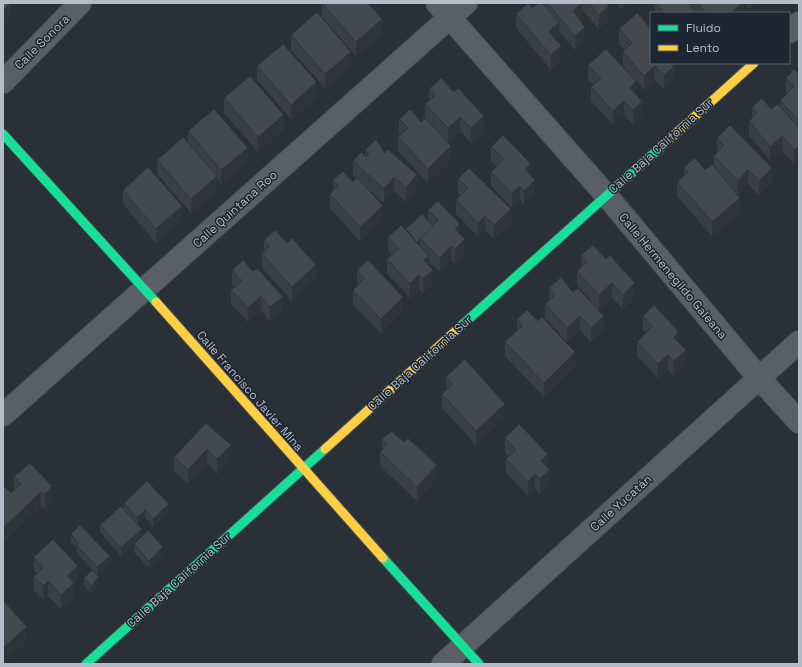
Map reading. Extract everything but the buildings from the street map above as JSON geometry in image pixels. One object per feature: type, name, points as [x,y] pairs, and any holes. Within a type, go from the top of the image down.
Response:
[{"type":"street","name":"Calle Sonora","points":[[3,82],[80,3]]},
{"type":"street","name":"Calle Quintana Roo","points":[[3,415],[145,290],[443,10],[466,3]]},
{"type":"street","name":"Calle Hermenegildo Galeana","points":[[443,10],[606,196],[759,378],[799,422]]},
{"type":"street","points":[[790,31],[799,23]]},
{"type":"street","name":"Calle Baja California Sur","points":[[86,664],[753,64]]},
{"type":"street","name":"Calle Francisco Javier Mina","points":[[3,134],[145,290],[302,469],[479,664]]},
{"type":"street","name":"Calle Yucatán","points":[[443,664],[799,342]]},
{"type":"traffic: fast","points":[[3,134],[156,302]]},
{"type":"traffic: fast","points":[[461,326],[662,146]]},
{"type":"traffic: fast","points":[[86,664],[325,449]]},
{"type":"traffic: fast","points":[[383,558],[479,664]]},
{"type":"traffic: slow","points":[[662,146],[753,64]]},
{"type":"traffic: slow","points":[[156,302],[383,558]]},
{"type":"traffic: slow","points":[[325,449],[461,326]]}]
